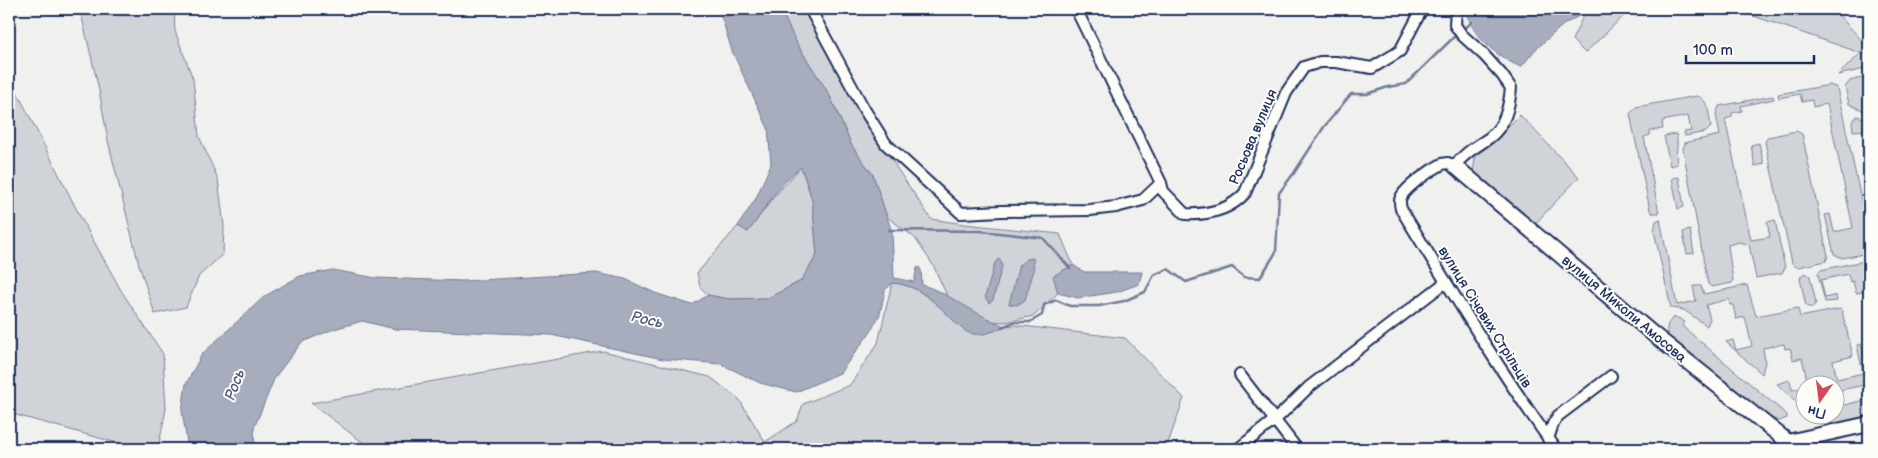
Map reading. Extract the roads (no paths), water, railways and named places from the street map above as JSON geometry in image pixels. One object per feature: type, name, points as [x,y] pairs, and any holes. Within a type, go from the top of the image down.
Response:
[{"type":"street","points":[[810,9],[864,109],[886,144],[961,213],[1090,210],[1116,207],[1143,200],[1161,183]]},
{"type":"street","name":"Росьова вулиця","points":[[1076,9],[1161,183],[1163,191],[1186,214],[1217,211],[1238,201],[1245,193],[1286,93],[1304,67],[1320,62],[1336,62],[1372,68],[1400,52],[1422,9]]},
{"type":"street","points":[[1455,166],[1461,157],[1499,129],[1505,118],[1510,88],[1502,75],[1459,31],[1455,25],[1456,9]]},
{"type":"street","name":"вулиця Січових Стрільців","points":[[1455,166],[1448,163],[1435,168],[1401,197],[1401,209],[1531,416],[1552,446]]},
{"type":"street","name":"вулиця Миколи Амосова","points":[[1455,166],[1653,334],[1792,446]]},
{"type":"street","points":[[1238,449],[1276,419],[1309,387],[1446,282]]},
{"type":"street","points":[[1240,375],[1298,449]]},
{"type":"street","name":"вулиця Січових Стрільців","points":[[1552,446],[1553,424],[1558,416],[1612,376]]},
{"type":"street","points":[[1792,446],[1869,424]]},
{"type":"water","name":"Рось","points":[[719,9],[780,9],[797,44],[829,94],[852,146],[873,175],[892,232],[894,278],[914,282],[917,268],[919,267],[922,285],[932,288],[994,322],[1005,326],[991,332],[972,334],[961,328],[925,295],[910,287],[892,283],[885,290],[880,314],[871,331],[840,373],[796,392],[760,383],[721,364],[663,359],[551,335],[395,329],[362,321],[334,329],[302,342],[275,377],[254,428],[255,449],[188,449],[182,411],[186,384],[202,354],[265,296],[300,276],[333,270],[376,278],[463,281],[596,273],[625,279],[655,293],[692,305],[708,295],[729,299],[768,298],[801,281],[817,255],[812,199],[801,167],[779,189],[748,232],[738,226],[756,198],[771,164],[768,128],[732,51]]},
{"type":"water","points":[[1468,9],[1591,9],[1563,25],[1535,50],[1521,67],[1494,51],[1478,36],[1472,27]]},
{"type":"water","points":[[1033,258],[1034,270],[1025,300],[1017,305],[1009,304],[1019,265],[1027,259]]},
{"type":"water","points":[[998,259],[1001,261],[1002,266],[993,300],[989,303],[985,297],[995,263]]},
{"type":"water","points":[[1073,265],[1084,272],[1142,272],[1139,284],[1117,292],[1078,298],[1058,293],[1053,276]]},
{"type":"waterway","points":[[1463,30],[1472,22]]},
{"type":"waterway","points":[[1002,327],[1014,322],[1030,322],[1042,315],[1044,305],[1056,300],[1070,306],[1099,306],[1124,301],[1145,292],[1154,275],[1168,269],[1186,282],[1232,267],[1244,277],[1260,278],[1276,252],[1279,193],[1324,127],[1351,94],[1367,94],[1388,87],[1406,84],[1458,33]]},
{"type":"waterway","points":[[889,230],[981,231],[1043,238],[1070,268]]}]
